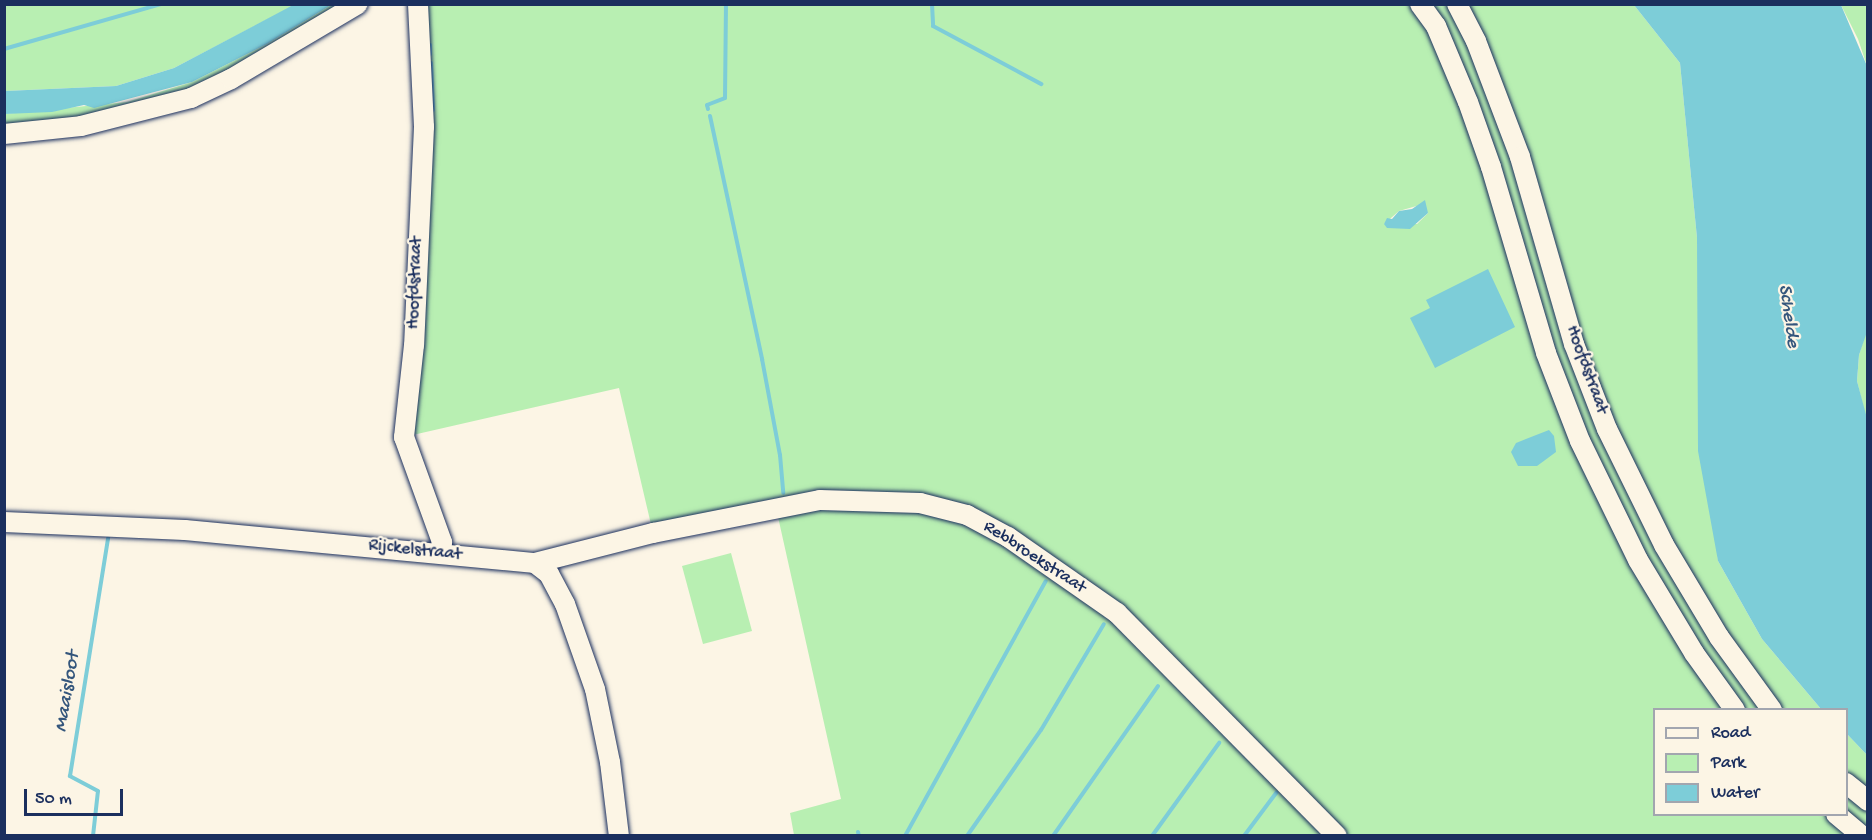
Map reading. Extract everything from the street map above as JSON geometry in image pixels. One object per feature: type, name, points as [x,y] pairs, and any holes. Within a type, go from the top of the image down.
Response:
[{"type":"street","points":[[4,134],[81,126],[191,98],[231,79],[358,4]]},
{"type":"street","name":"Hoofdstraat","points":[[418,4],[424,127],[414,345],[404,438],[442,542],[440,553]]},
{"type":"street","name":"Hoofdstraat","points":[[1420,4],[1449,53],[1472,113],[1546,353],[1580,441],[1638,560],[1695,654],[1734,708]]},
{"type":"street","name":"Hoofdstraat","points":[[1457,4],[1476,41],[1520,157],[1574,344],[1607,429],[1664,545],[1719,637],[1771,708]]},
{"type":"street","name":"Rebbroekstraat","points":[[535,563],[653,533],[820,500],[920,503],[968,515],[1008,537],[1117,613],[1337,836]]},
{"type":"street","name":"Rijckelstraat","points":[[4,522],[80,523],[535,563]]},
{"type":"street","points":[[535,563],[549,574],[565,604],[595,688],[610,762],[619,836]]},
{"type":"street","points":[[1848,785],[1868,801]]},
{"type":"street","points":[[1838,816],[1862,836]]},
{"type":"green space","points":[[5,5],[295,5],[174,68],[116,86],[5,91]]},
{"type":"green space","points":[[331,5],[358,5],[161,107],[5,128],[4,114],[127,102],[192,82],[267,44]]},
{"type":"green space","points":[[418,5],[1634,5],[1680,63],[1697,238],[1718,561],[1762,639],[1820,708],[1653,708],[1653,816],[1848,816],[1848,735],[1867,755],[1867,835],[794,835],[790,813],[841,799],[776,508],[653,533],[619,388],[404,437]],"holes":[[[1420,205],[1428,213],[1417,224],[1384,224],[1399,211]]]},
{"type":"green space","points":[[1841,5],[1867,5],[1867,66],[1858,39]]},
{"type":"green space","points":[[1867,329],[1867,422],[1857,381],[1859,355]]},
{"type":"green space","points":[[731,553],[752,631],[703,644],[682,566]]},
{"type":"water","points":[[295,4],[331,5],[267,44],[192,82],[94,108],[84,105],[52,112],[5,114],[5,91],[116,86],[174,68]]},
{"type":"water","name":"Schelde","points":[[1634,5],[1841,5],[1867,66],[1868,329],[1859,355],[1857,381],[1868,422],[1867,755],[1848,735],[1848,708],[1820,708],[1762,639],[1718,561],[1698,451],[1697,238],[1680,63]]},
{"type":"water","points":[[1425,200],[1428,213],[1410,229],[1387,228],[1384,224],[1387,218],[1392,219],[1399,211],[1412,209]]},
{"type":"water","points":[[1488,269],[1515,327],[1435,368],[1410,318],[1430,308],[1426,300]]},
{"type":"water","points":[[1549,430],[1554,436],[1556,452],[1537,466],[1518,466],[1511,452],[1516,443]]},
{"type":"waterway","points":[[4,49],[161,4]]},
{"type":"waterway","points":[[708,109],[707,105],[725,98],[726,4]]},
{"type":"waterway","points":[[932,4],[933,26],[1041,84]]},
{"type":"waterway","points":[[430,45],[430,54]]},
{"type":"waterway","points":[[431,63],[433,110]]},
{"type":"waterway","points":[[710,116],[762,359],[780,455],[783,493]]},
{"type":"waterway","name":"Maaisloot","points":[[93,836],[98,791],[70,776],[108,538]]},
{"type":"waterway","points":[[905,836],[1046,581]]},
{"type":"waterway","points":[[967,836],[1041,730],[1104,624]]},
{"type":"waterway","points":[[1053,836],[1158,686]]},
{"type":"waterway","points":[[1152,836],[1219,743]]},
{"type":"waterway","points":[[1244,836],[1276,793]]},
{"type":"waterway","points":[[858,832],[859,836]]}]
